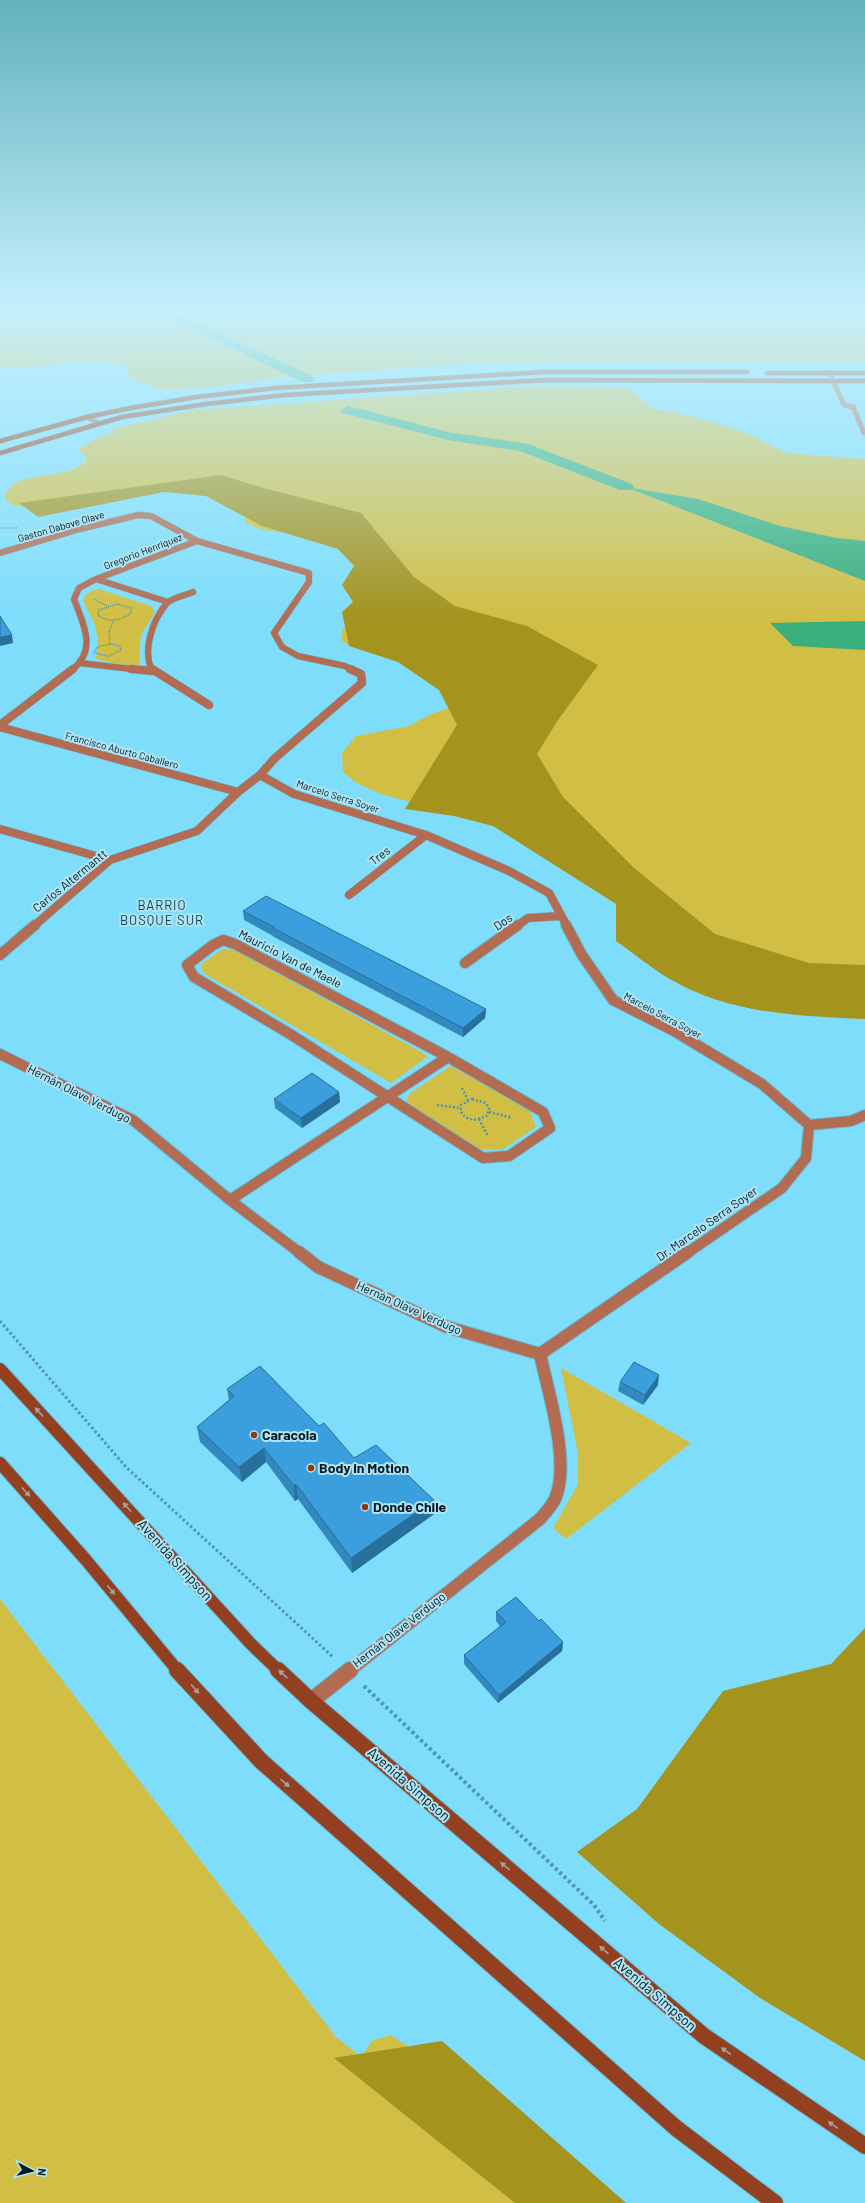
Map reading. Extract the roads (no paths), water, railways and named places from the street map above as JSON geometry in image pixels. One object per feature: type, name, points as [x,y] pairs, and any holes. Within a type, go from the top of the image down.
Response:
[{"type":"main road","points":[[0,441],[103,414]]},
{"type":"main road","points":[[0,453],[98,423],[142,414]]},
{"type":"main road","name":"Avenida Simpson","points":[[0,1369],[251,1644],[311,1701],[704,2036],[865,2146]]},
{"type":"main road","points":[[0,1463],[86,1560],[172,1664],[261,1761],[676,2128],[775,2203]]},
{"type":"street","points":[[856,414],[864,434]]},
{"type":"street","points":[[87,417],[98,423]]},
{"type":"street","name":"Gaston Dabove Olave","points":[[0,553],[126,516],[138,515],[151,516],[197,541]]},
{"type":"street","points":[[197,541],[309,573],[308,582],[274,633],[282,647],[298,656],[345,666],[361,674],[362,683],[275,758],[260,775]]},
{"type":"street","name":"Gregorio Henríquez","points":[[80,663],[88,638],[74,599],[79,588],[96,579],[197,541]]},
{"type":"street","name":"Gregorio Henríquez","points":[[96,579],[168,602]]},
{"type":"street","points":[[153,671],[148,662],[148,648],[154,626],[168,602],[193,592]]},
{"type":"street","points":[[0,726],[80,663],[153,671],[209,705]]},
{"type":"street","name":"Francisco Aburto Caballero","points":[[0,726],[238,792]]},
{"type":"street","name":"Carlos Altermantt","points":[[0,955],[110,860],[197,831],[238,792],[260,775]]},
{"type":"street","name":"Marcelo Serra Soyer","points":[[260,775],[294,794],[426,836],[509,871],[549,893],[582,955],[614,1000],[674,1031],[762,1084],[809,1125]]},
{"type":"street","points":[[0,829],[110,860]]},
{"type":"street","name":"Tres","points":[[349,895],[426,836]]},
{"type":"street","name":"Dos","points":[[464,963],[528,918],[560,916]]},
{"type":"street","name":"Mauricio Van de Maele","points":[[223,940],[235,944],[448,1057],[543,1112],[550,1128],[509,1156],[483,1158],[386,1097],[290,1034],[194,977],[187,965],[213,945],[223,940]]},
{"type":"street","name":"Hernán Olave Verdugo","points":[[0,1054],[133,1120],[230,1200],[318,1268],[447,1328],[540,1354],[556,1432],[562,1475],[556,1498],[540,1519],[348,1670],[311,1701]]},
{"type":"street","points":[[230,1200],[448,1057]]},
{"type":"street","points":[[809,1125],[851,1121],[865,1115]]},
{"type":"street","name":"Dr. Marcelo Serra Soyer","points":[[540,1354],[782,1188],[806,1158],[809,1125]]},
{"type":"waterway","points":[[363,414],[448,436],[523,447],[626,487]]},
{"type":"place","name":"Caracola","points":[[254,1435]]},
{"type":"place","name":"Body in Motion","points":[[311,1468]]},
{"type":"place","name":"Donde Chile","points":[[365,1507]]},
{"type":"district","name":"BARRIO BOSQUE SUR","points":[[162,912]]}]
